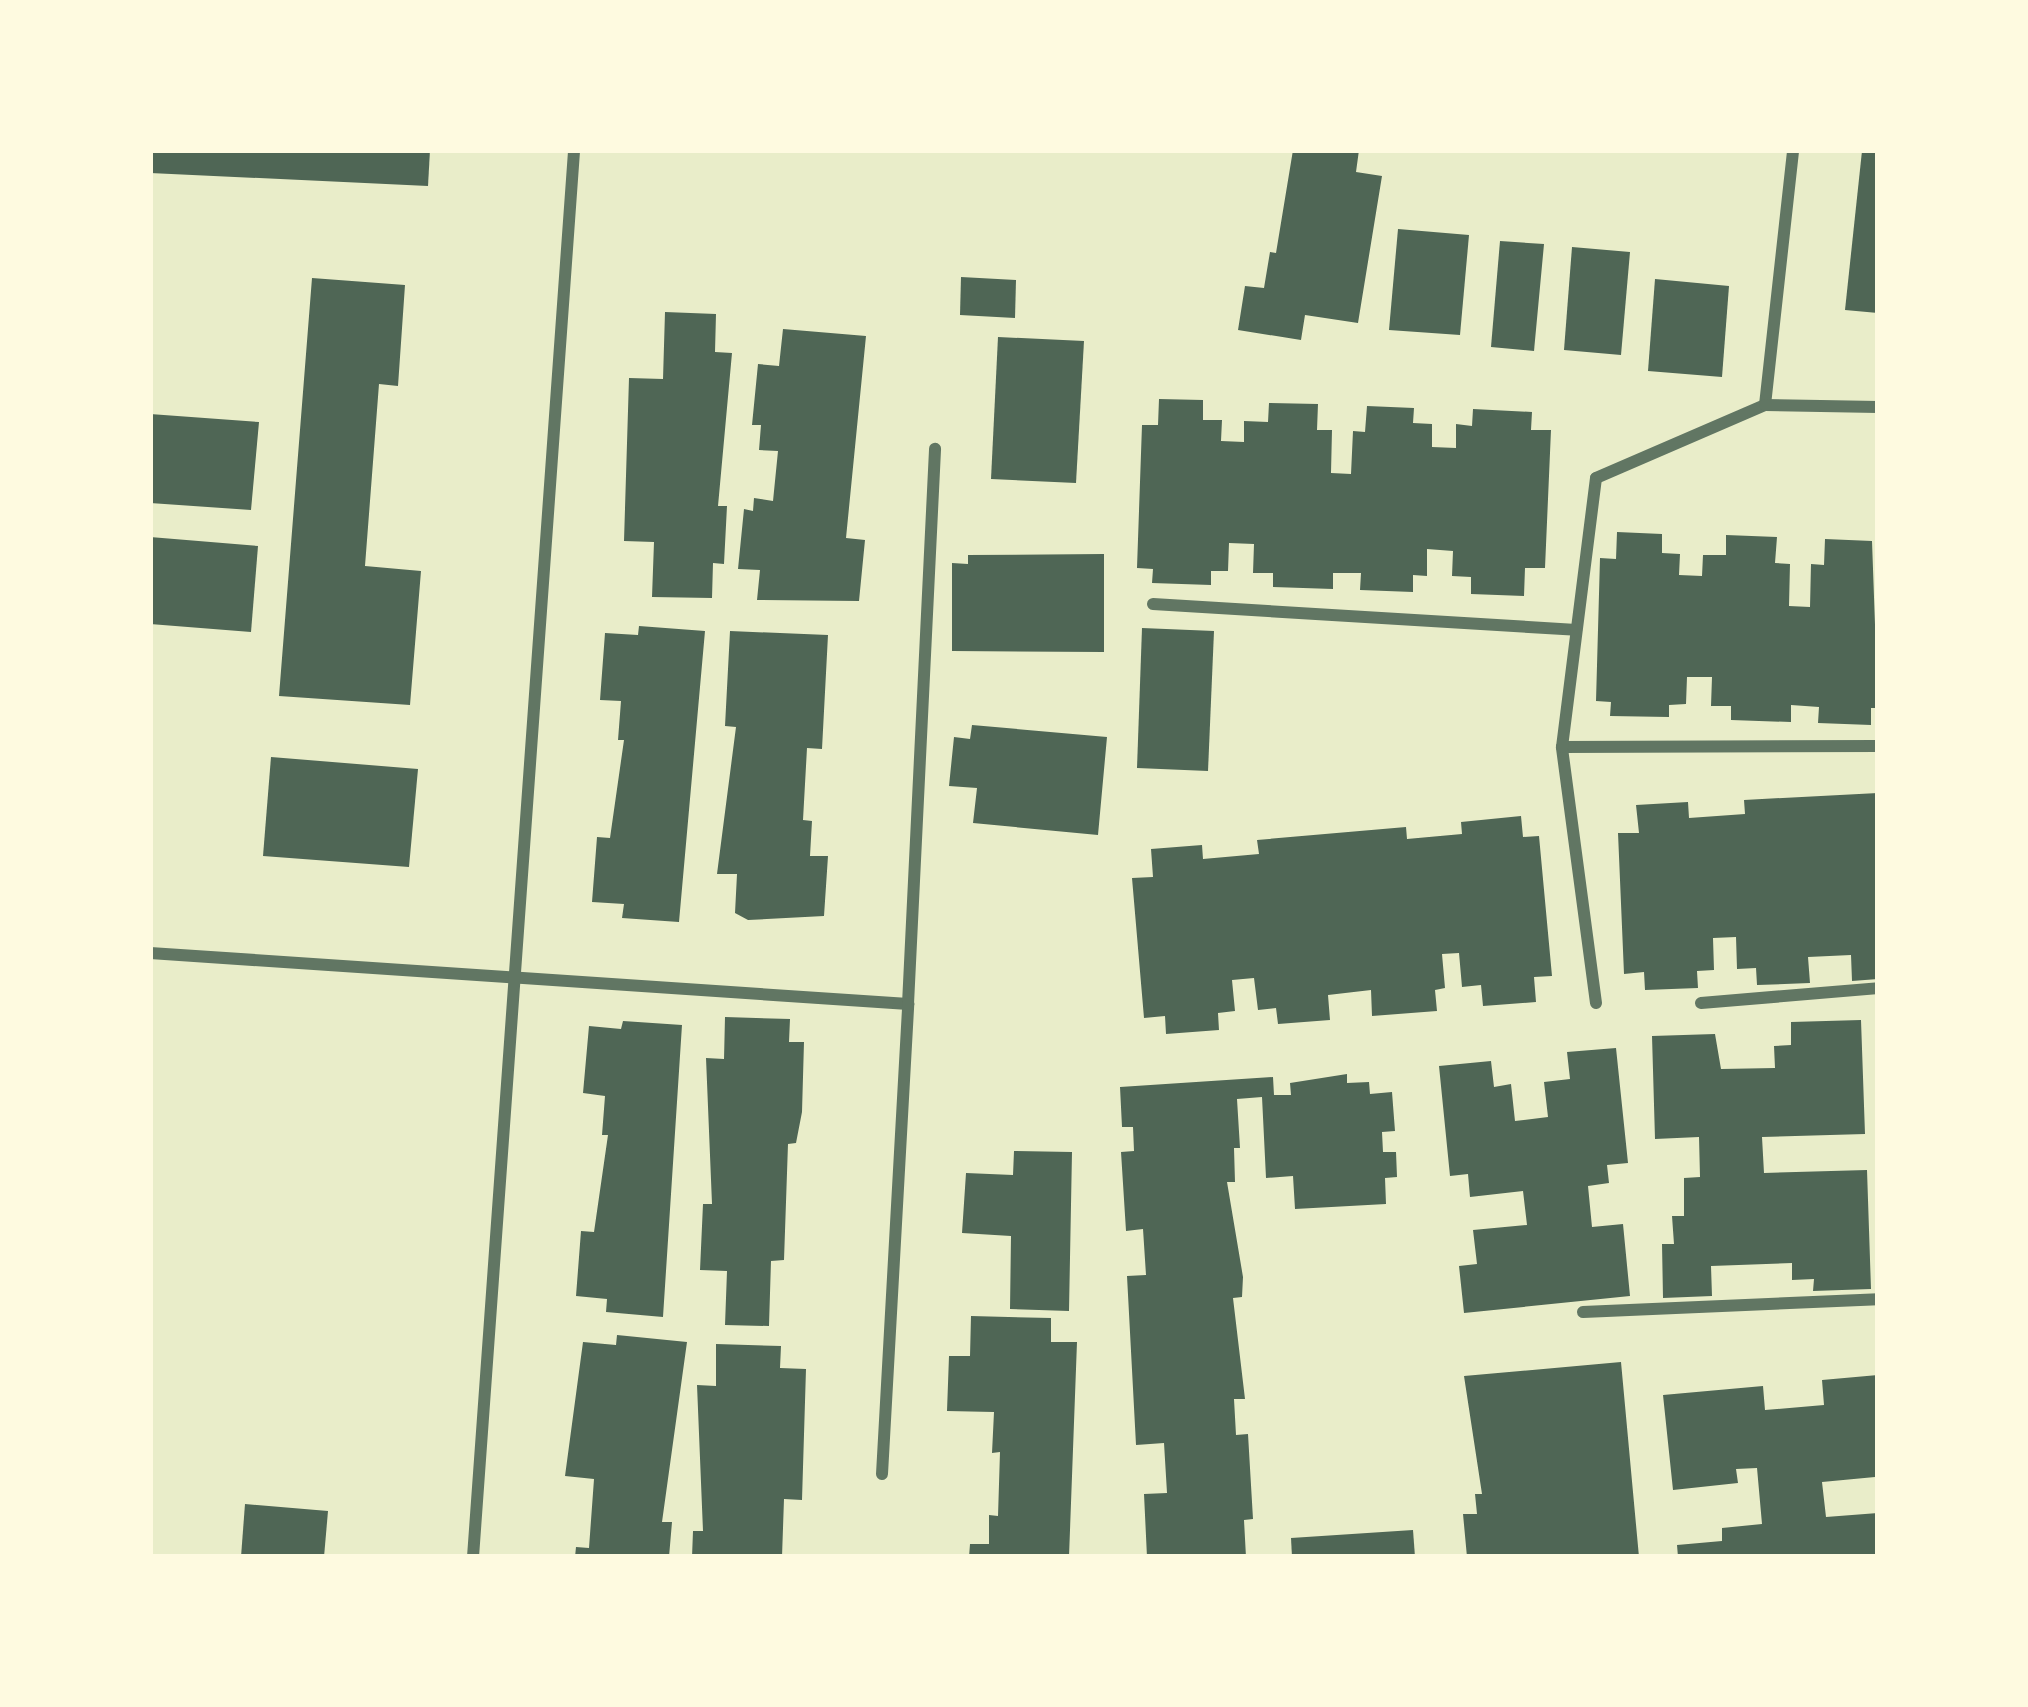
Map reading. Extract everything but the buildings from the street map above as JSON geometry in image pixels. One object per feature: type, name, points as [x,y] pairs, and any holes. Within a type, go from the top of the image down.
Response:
[{"type":"street","points":[[472,1557],[574,150]]},
{"type":"street","points":[[1765,405],[1793,150]]},
{"type":"street","points":[[1596,1003],[1562,747],[1596,478],[1765,405],[1878,407]]},
{"type":"street","points":[[882,1474],[935,449]]},
{"type":"street","points":[[1153,604],[1576,631]]},
{"type":"street","points":[[1562,747],[1878,746]]},
{"type":"street","points":[[150,953],[511,972],[908,1004]]},
{"type":"street","points":[[1701,1003],[1878,988]]},
{"type":"street","points":[[1583,1312],[1878,1299]]}]
